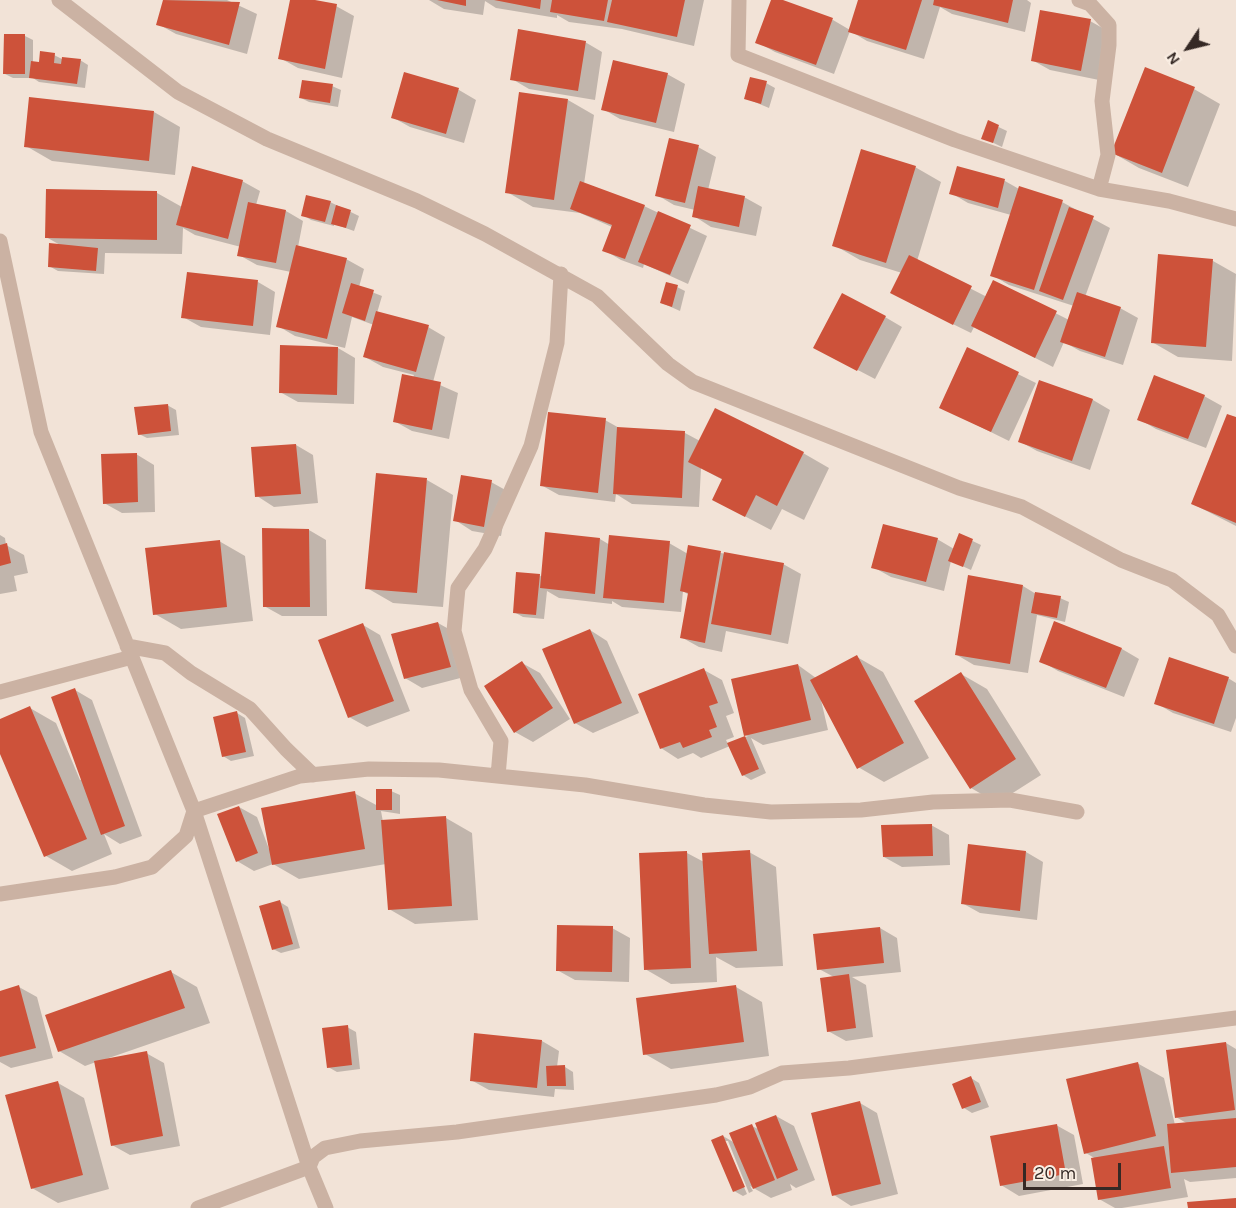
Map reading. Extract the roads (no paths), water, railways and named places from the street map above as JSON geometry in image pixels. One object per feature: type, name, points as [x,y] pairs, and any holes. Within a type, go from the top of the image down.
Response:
[{"type":"street","points":[[59,0],[178,92],[267,139],[417,201],[561,274],[597,296],[668,364],[693,381],[959,488],[1022,507],[1121,560],[1172,580],[1218,615],[1236,646]]},
{"type":"street","points":[[739,0],[738,55],[955,140],[1099,189],[1169,201],[1236,219]]},
{"type":"street","points":[[1079,0],[1090,4],[1108,25],[1109,45],[1102,101],[1107,155],[1099,189]]},
{"type":"street","points":[[0,242],[41,432],[194,811],[309,1167],[326,1208]]},
{"type":"street","points":[[498,776],[501,741],[471,690],[454,630],[458,588],[485,549],[531,446],[558,343],[561,274]]},
{"type":"street","points":[[0,692],[129,652],[165,653],[191,673],[250,709],[313,774]]},
{"type":"street","points":[[194,811],[300,776],[392,769],[439,770],[585,785],[704,805],[771,812],[861,810],[933,802],[1010,800],[1077,812]]},
{"type":"street","points":[[0,894],[115,877],[152,867],[186,836],[194,811]]},
{"type":"street","points":[[198,1208],[309,1167],[319,1152],[337,1146],[457,1132],[716,1095],[750,1087],[782,1073],[849,1068],[1236,1018]]}]
